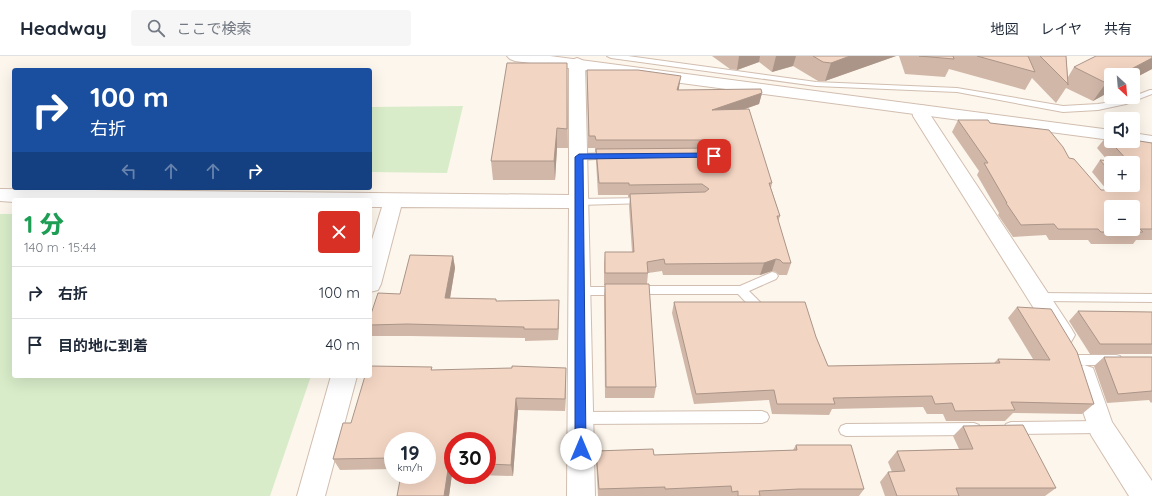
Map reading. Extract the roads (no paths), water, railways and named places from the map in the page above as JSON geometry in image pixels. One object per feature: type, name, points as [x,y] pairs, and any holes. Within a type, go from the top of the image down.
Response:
[{"type":"street","points":[[515,56],[577,63],[1104,134]]},
{"type":"street","points":[[577,63],[581,496]]},
{"type":"street","points":[[920,110],[922,116],[1040,297],[1079,360],[1100,427],[1145,496]]},
{"type":"street","points":[[1044,126],[1046,133],[1056,144]]},
{"type":"street","points":[[1140,139],[1152,141]]},
{"type":"street","points":[[0,195],[220,198]]},
{"type":"street","points":[[372,200],[578,202]]},
{"type":"street","points":[[372,277],[393,201]]},
{"type":"street","points":[[311,496],[343,378]]},
{"type":"lane","points":[[611,56],[816,84],[957,90],[1063,109],[1098,107],[1126,102],[1151,92]]},
{"type":"lane","points":[[579,157],[619,156]]},
{"type":"lane","points":[[578,202],[654,201]]},
{"type":"lane","points":[[579,291],[741,290],[772,276]]},
{"type":"lane","points":[[741,290],[756,304]]},
{"type":"lane","points":[[1040,297],[1152,298]]},
{"type":"lane","points":[[1079,360],[1130,360]]},
{"type":"lane","points":[[580,418],[762,417]]},
{"type":"lane","points":[[846,430],[1100,427]]}]
